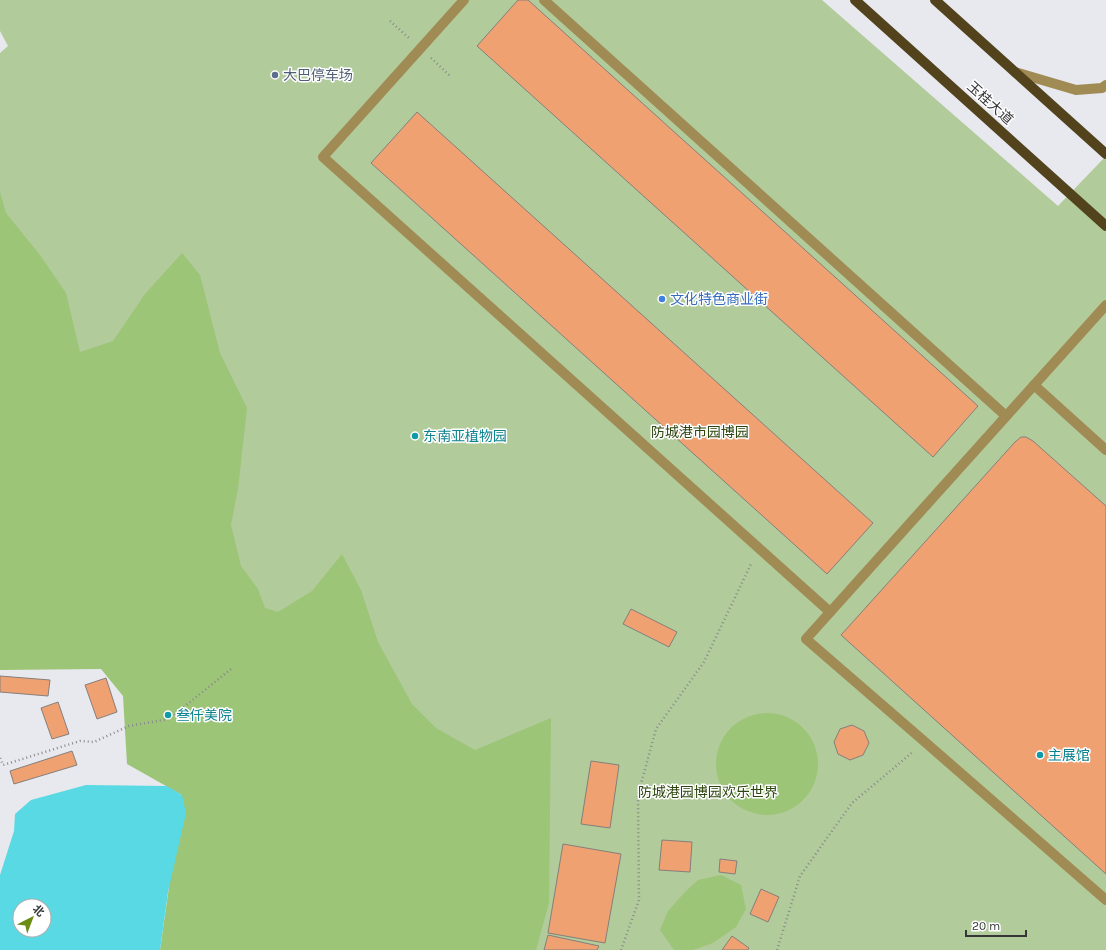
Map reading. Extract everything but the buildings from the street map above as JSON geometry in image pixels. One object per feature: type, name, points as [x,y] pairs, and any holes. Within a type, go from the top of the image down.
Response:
[{"type":"main road","points":[[935,0],[1106,154]]},
{"type":"main road","name":"玉桂大道","points":[[859,1],[1106,226]]},
{"type":"street","points":[[464,0],[323,157],[830,612]]},
{"type":"street","points":[[544,0],[1006,416]]},
{"type":"street","points":[[1014,72],[1076,90],[1102,88],[1106,85]]},
{"type":"street","points":[[1106,305],[806,639],[1106,900]]},
{"type":"street","points":[[1034,385],[1106,450]]},
{"type":"path","points":[[621,950],[639,900],[638,795],[656,729],[704,662],[759,549]]},
{"type":"path","points":[[0,758],[3,765],[80,741],[94,742],[129,726],[169,719],[231,668]]},
{"type":"path","points":[[777,950],[800,876],[804,870],[852,803],[925,742]]},
{"type":"green space","name":"防城港市园博园","points":[[0,0],[822,0],[1058,206],[1106,156],[1106,950],[421,950],[242,598],[0,241],[0,53],[8,46],[0,31]]},
{"type":"green space","points":[[0,192],[6,213],[40,255],[66,293],[80,352],[113,341],[145,294],[182,253],[200,275],[220,353],[247,408],[238,489],[231,525],[241,566],[258,589],[265,608],[278,612],[312,591],[342,554],[361,590],[378,642],[412,704],[436,728],[475,750],[551,718],[549,903],[536,950],[160,950],[182,795],[127,764],[123,696],[101,669],[0,670]]},
{"type":"green space","points":[[767,713],[786,717],[803,728],[814,745],[818,764],[814,783],[803,800],[786,811],[767,815],[748,811],[731,800],[720,783],[716,764],[720,745],[731,728],[748,717]]},
{"type":"green space","points":[[721,875],[741,885],[746,909],[736,927],[713,943],[693,950],[674,950],[660,930],[668,911],[698,880]]},
{"type":"water","points":[[86,785],[167,786],[182,795],[186,813],[168,892],[160,950],[0,950],[0,875],[14,831],[15,814],[31,800]]},
{"type":"place","name":"大巴停车场","points":[[275,75]]},
{"type":"place","name":"文化特色商业街","points":[[662,299]]},
{"type":"place","name":"东南亚植物园","points":[[415,436]]},
{"type":"place","name":"叁仟美院","points":[[168,715]]},
{"type":"place","name":"主展馆","points":[[1040,755]]},
{"type":"park label","name":"防城港园博园欢乐世界","points":[[708,792]]}]
